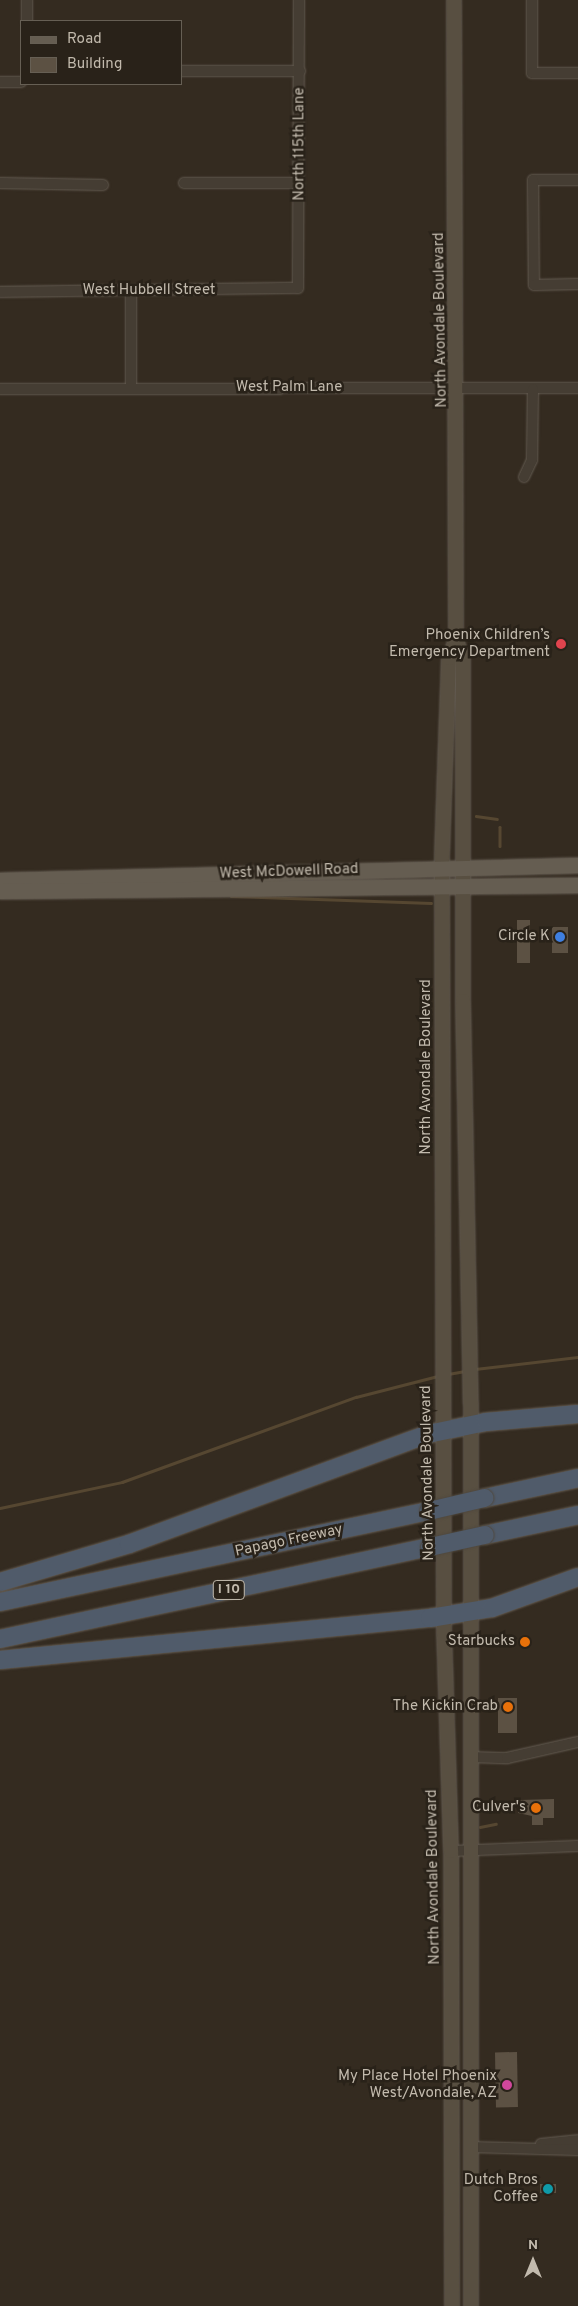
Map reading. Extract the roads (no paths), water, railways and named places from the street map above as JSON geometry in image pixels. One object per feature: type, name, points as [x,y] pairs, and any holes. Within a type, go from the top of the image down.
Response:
[{"type":"highway","points":[[0,1582],[129,1544],[443,1430],[578,1414]]},
{"type":"highway","name":"Papago Freeway","points":[[0,1602],[578,1478]]},
{"type":"highway","name":"I 10","points":[[0,1639],[578,1515]]},
{"type":"highway","points":[[0,1660],[444,1615],[472,1610],[578,1578]]},
{"type":"main road","name":"North Avondale Boulevard","points":[[452,2306],[451,1851],[444,1615],[443,868],[449,658],[456,640],[459,388],[454,0]]},
{"type":"main road","name":"North Avondale Boulevard","points":[[456,640],[463,659],[465,1121],[472,1426],[469,1850],[471,2306]]},
{"type":"main road","name":"West McDowell Road","points":[[0,880],[578,865]]},
{"type":"main road","name":"West McDowell Road","points":[[0,891],[578,885]]},
{"type":"main road","points":[[444,1120],[465,1121]]},
{"type":"main road","points":[[451,2063],[460,2073],[461,2137],[470,2148]]},
{"type":"main road","points":[[452,2151],[460,2166],[462,2222],[470,2235]]},
{"type":"street","points":[[27,0],[27,20]]},
{"type":"street","name":"North 115th Lane","points":[[298,288],[300,183],[299,0]]},
{"type":"street","points":[[532,0],[532,73],[578,73]]},
{"type":"street","points":[[182,71],[300,71]]},
{"type":"street","points":[[0,82],[20,82]]},
{"type":"street","points":[[578,180],[533,180],[534,285],[578,284]]},
{"type":"street","points":[[0,183],[103,185]]},
{"type":"street","points":[[184,183],[300,183]]},
{"type":"street","name":"West Hubbell Street","points":[[0,292],[298,288]]},
{"type":"street","points":[[130,291],[131,388]]},
{"type":"street","name":"West Palm Lane","points":[[0,389],[578,388]]},
{"type":"street","points":[[524,477],[532,460],[533,389]]},
{"type":"street","points":[[470,1757],[507,1758],[578,1742]]},
{"type":"street","points":[[451,1851],[578,1846]]},
{"type":"street","points":[[470,2148],[535,2146],[578,2140]]},
{"type":"street","points":[[535,2146],[578,2150]]},
{"type":"waterway","points":[[476,816],[497,819]]},
{"type":"waterway","points":[[500,827],[500,846]]},
{"type":"waterway","points":[[231,896],[431,903]]},
{"type":"waterway","points":[[475,1369],[578,1357]]},
{"type":"waterway","points":[[448,1374],[465,1371]]},
{"type":"waterway","points":[[0,1508],[122,1482],[356,1397],[438,1376]]},
{"type":"waterway","points":[[480,1827],[496,1824]]},
{"type":"place","name":"Phoenix Children’s Emergency Department","points":[[561,644]]},
{"type":"place","name":"Circle K","points":[[560,937]]},
{"type":"place","name":"Starbucks","points":[[525,1642]]},
{"type":"place","name":"The Kickin Crab","points":[[508,1707]]},
{"type":"place","name":"Culver's","points":[[536,1808]]},
{"type":"place","name":"My Place Hotel Phoenix West/Avondale, AZ","points":[[507,2085]]},
{"type":"place","name":"Dutch Bros Coffee","points":[[548,2189]]}]
